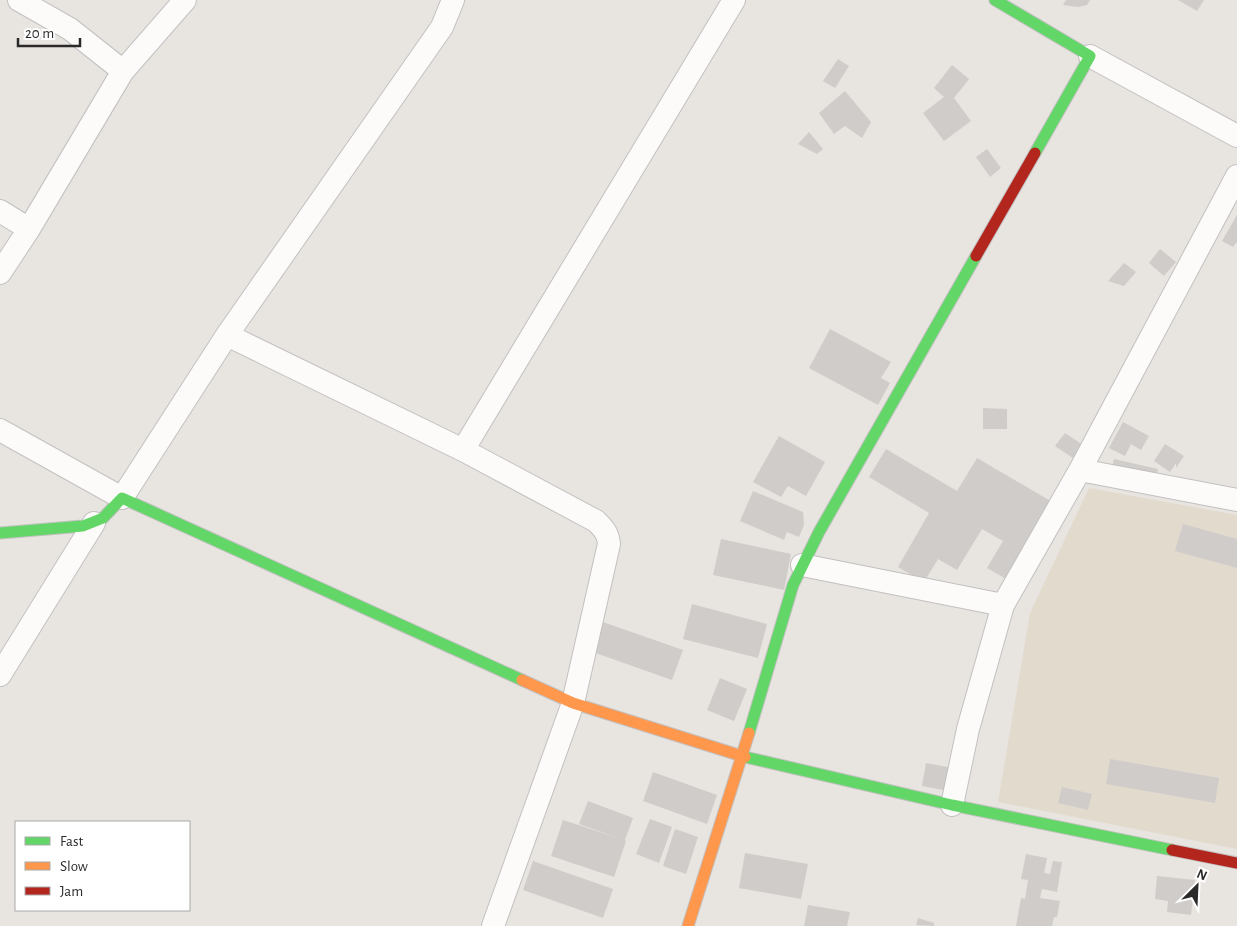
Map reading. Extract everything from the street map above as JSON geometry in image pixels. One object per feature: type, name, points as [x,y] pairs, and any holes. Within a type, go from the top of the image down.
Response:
[{"type":"street","points":[[19,0],[70,30],[123,71]]},
{"type":"street","points":[[0,273],[29,229],[123,71],[185,0]]},
{"type":"street","points":[[0,533],[83,526],[103,518],[122,498],[227,336],[442,27],[453,0]]},
{"type":"street","points":[[463,450],[734,0]]},
{"type":"street","points":[[995,0],[1090,56],[1237,136]]},
{"type":"street","points":[[688,926],[785,612],[802,565],[1090,56]]},
{"type":"street","points":[[952,805],[968,729],[1003,605],[1080,470],[1237,176]]},
{"type":"street","points":[[0,211],[29,229]]},
{"type":"street","points":[[227,336],[463,450],[596,521],[608,536],[609,544],[572,702],[494,926]]},
{"type":"street","points":[[0,430],[122,498],[572,702],[742,756],[952,805],[1237,863]]},
{"type":"street","points":[[1080,470],[1237,500]]},
{"type":"street","points":[[0,675],[94,522]]},
{"type":"street","points":[[802,565],[1003,605]]},
{"type":"shaded area","points":[[1089,488],[1237,515],[1237,849],[998,802],[1030,613]]},
{"type":"building","points":[[1066,0],[1090,0],[1087,5],[1078,7],[1063,5]]},
{"type":"building","points":[[1178,0],[1204,0],[1197,11]]},
{"type":"building","points":[[838,59],[849,66],[835,88],[823,81]]},
{"type":"building","points":[[952,65],[969,79],[954,98],[971,121],[944,141],[923,113],[944,97],[934,88]]},
{"type":"building","points":[[845,91],[871,122],[862,138],[845,126],[834,134],[819,113]]},
{"type":"building","points":[[809,132],[823,149],[817,154],[798,144]]},
{"type":"building","points":[[987,149],[1001,168],[990,177],[976,157]]},
{"type":"building","points":[[1237,215],[1237,242],[1233,247],[1222,241]]},
{"type":"building","points":[[1160,249],[1176,262],[1164,276],[1149,263]]},
{"type":"building","points":[[1124,263],[1136,272],[1124,286],[1108,281]]},
{"type":"building","points":[[830,329],[891,362],[881,378],[890,383],[878,405],[809,368]]},
{"type":"building","points":[[983,408],[1007,409],[1007,429],[983,429]]},
{"type":"building","points":[[1123,422],[1149,436],[1141,450],[1131,444],[1125,456],[1109,448]]},
{"type":"building","points":[[1065,433],[1083,445],[1073,458],[1055,446]]},
{"type":"building","points":[[779,436],[825,462],[806,496],[788,486],[781,497],[753,482]]},
{"type":"building","points":[[1165,444],[1184,456],[1176,468],[1176,463],[1170,472],[1154,461]]},
{"type":"building","points":[[886,449],[957,491],[977,458],[1054,503],[1008,580],[987,568],[1003,541],[982,529],[957,570],[938,559],[924,582],[898,567],[929,513],[869,477]]},
{"type":"building","points":[[1114,459],[1158,469],[1156,481],[1111,471]]},
{"type":"building","points":[[753,491],[803,512],[804,525],[799,537],[787,532],[784,540],[740,521]]},
{"type":"building","points":[[1183,524],[1237,539],[1237,568],[1175,551]]},
{"type":"building","points":[[721,539],[791,554],[784,590],[713,575]]},
{"type":"building","points":[[692,604],[767,624],[758,658],[683,639]]},
{"type":"building","points":[[600,621],[683,650],[672,680],[590,651]]},
{"type":"building","points":[[720,678],[747,689],[734,721],[707,710]]},
{"type":"building","points":[[1110,759],[1219,778],[1215,803],[1106,784]]},
{"type":"building","points":[[926,763],[953,768],[949,791],[922,786]]},
{"type":"building","points":[[653,772],[717,795],[707,824],[643,801]]},
{"type":"building","points":[[1062,787],[1092,794],[1088,810],[1058,803]]},
{"type":"building","points":[[588,801],[633,818],[614,877],[551,856],[563,820],[619,838],[579,824]]},
{"type":"building","points":[[650,819],[672,827],[659,863],[636,854]]},
{"type":"building","points":[[675,829],[698,837],[686,874],[663,866]]},
{"type":"building","points":[[745,853],[808,864],[801,899],[739,888]]},
{"type":"building","points":[[1026,854],[1047,858],[1044,873],[1050,874],[1053,861],[1062,862],[1057,892],[1042,889],[1040,898],[1060,901],[1057,917],[1054,917],[1052,926],[1016,926],[1021,898],[1025,899],[1028,880],[1021,879]]},
{"type":"building","points":[[533,861],[613,889],[603,918],[523,890]]},
{"type":"building","points":[[1157,876],[1195,880],[1191,915],[1167,912],[1168,901],[1155,899]]},
{"type":"building","points":[[808,905],[850,912],[847,926],[804,926]]},
{"type":"building","points":[[918,918],[934,923],[934,926],[916,925]]},
{"type":"traffic: fast","points":[[995,0],[1090,56],[1035,153]]},
{"type":"traffic: fast","points":[[749,733],[793,585],[819,532],[976,256]]},
{"type":"traffic: fast","points":[[0,533],[83,526],[103,518],[122,498],[522,680]]},
{"type":"traffic: fast","points":[[745,757],[952,805],[1172,850]]},
{"type":"traffic: slow","points":[[522,680],[573,703],[745,757]]},
{"type":"traffic: slow","points":[[688,926],[749,733]]},
{"type":"traffic: jam","points":[[976,256],[1035,153]]},
{"type":"traffic: jam","points":[[1172,850],[1237,863]]}]
